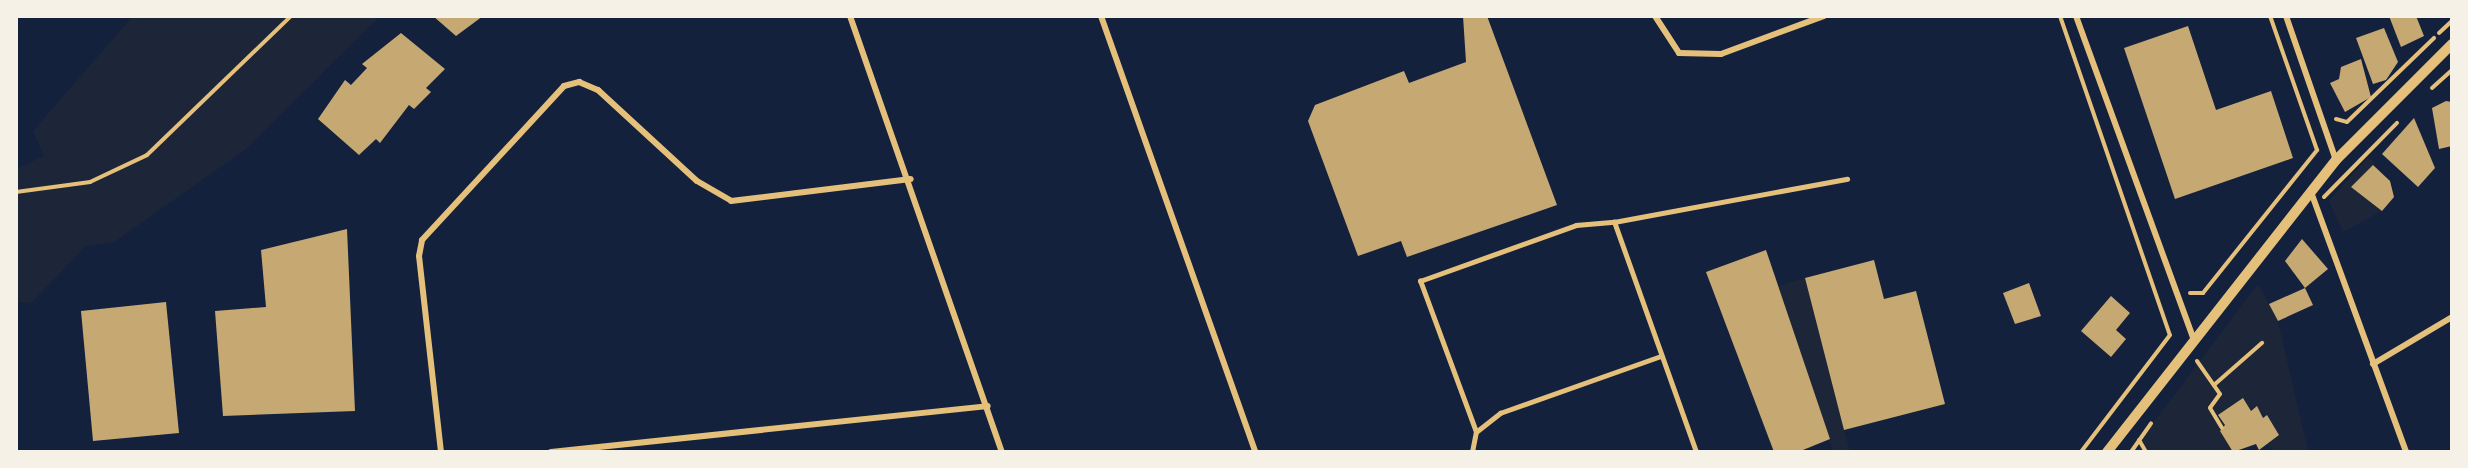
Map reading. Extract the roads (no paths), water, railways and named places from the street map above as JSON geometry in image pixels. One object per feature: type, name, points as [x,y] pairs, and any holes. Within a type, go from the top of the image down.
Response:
[{"type":"street","points":[[850,16],[911,179],[1002,452]]},
{"type":"street","points":[[1101,16],[1255,452]]},
{"type":"street","points":[[1654,16],[1679,54],[1721,54],[1824,16]]},
{"type":"street","points":[[2076,16],[2193,337]]},
{"type":"street","points":[[2286,16],[2336,160]]},
{"type":"street","points":[[2107,452],[2193,337],[2336,160],[2451,44]]},
{"type":"street","points":[[441,452],[419,256],[422,240],[549,98],[579,82],[598,90],[697,181],[731,201],[911,179]]},
{"type":"street","points":[[2311,192],[2406,452]]},
{"type":"street","points":[[2373,364],[2451,316]]},
{"type":"street","points":[[551,452],[988,406]]},
{"type":"lane","points":[[1472,452],[1476,432],[1420,281],[1576,225],[1614,222],[1847,180]]},
{"type":"lane","points":[[1614,222],[1696,452]]},
{"type":"lane","points":[[1476,432],[1500,413],[1661,356]]}]
